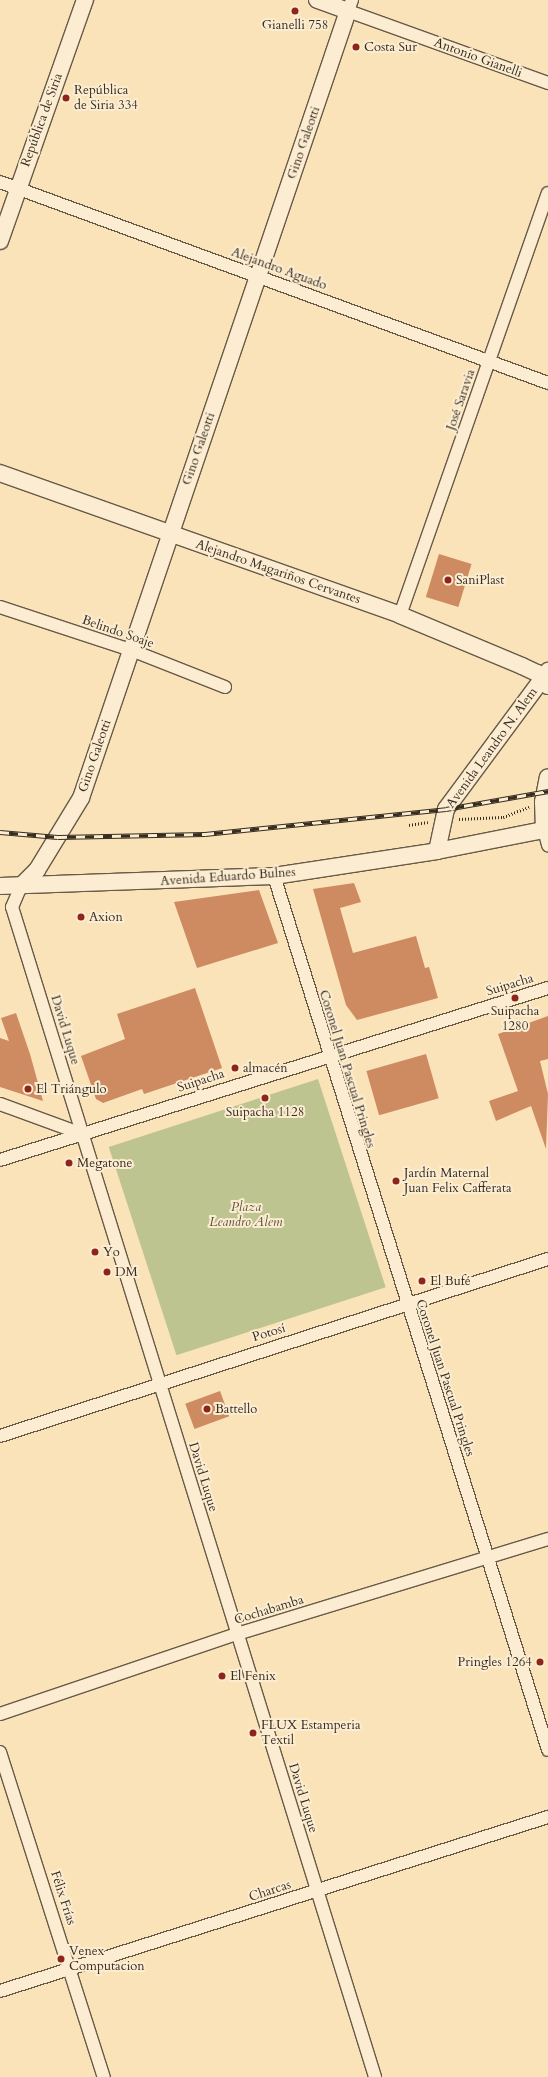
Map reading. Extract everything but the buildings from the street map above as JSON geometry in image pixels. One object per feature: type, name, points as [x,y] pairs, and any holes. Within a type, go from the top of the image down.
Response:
[{"type":"main road","name":"República de Siria","points":[[0,241],[85,0]]},
{"type":"main road","name":"Antonio Gianelli","points":[[318,0],[350,6]]},
{"type":"main road","name":"Gino Galeotti","points":[[21,886],[37,870],[81,798],[350,6]]},
{"type":"main road","name":"Alejandro Magariños Cervantes","points":[[0,473],[400,615],[522,666],[546,678]]},
{"type":"main road","name":"Avenida Leandro N. Alem","points":[[437,851],[442,821],[460,789],[546,678]]},
{"type":"main road","points":[[546,829],[543,802],[548,777]]},
{"type":"main road","name":"Avenida Eduardo Bulnes","points":[[0,886],[274,876],[437,851],[546,829]]},
{"type":"street","name":"Antonio Gianelli","points":[[350,6],[548,83]]},
{"type":"street","name":"Alejandro Aguado","points":[[0,182],[489,360],[548,383]]},
{"type":"street","name":"José Saravia","points":[[400,615],[548,193]]},
{"type":"street","name":"Belindo Soaje","points":[[0,607],[131,650],[225,687]]},
{"type":"street","points":[[546,829],[548,845]]},
{"type":"street","name":"Coronel Juan Pascual Pringles","points":[[274,876],[328,1055],[548,1750]]},
{"type":"street","name":"David Luque","points":[[21,886],[12,907],[375,2077]]},
{"type":"street","name":"Suipacha","points":[[0,1160],[328,1055],[548,988]]},
{"type":"street","points":[[0,1104],[82,1134]]},
{"type":"street","name":"Potosí","points":[[0,1436],[159,1382],[548,1259]]},
{"type":"street","name":"Cochabamba","points":[[0,1714],[237,1634],[488,1559],[548,1539]]},
{"type":"street","name":"Félix Frías","points":[[0,1752],[72,1968],[104,2077]]},
{"type":"street","name":"Charcas","points":[[0,1991],[548,1817]]},
{"type":"path","points":[[409,825],[503,817],[543,802]]},
{"type":"green space","name":"Plaza Leandro Alem","points":[[318,1079],[386,1287],[176,1355],[109,1147]]},
{"type":"railway","points":[[0,832],[58,837],[205,834],[446,809],[548,791]]},
{"type":"place","name":"Gianelli 758","points":[[295,11]]},
{"type":"place","name":"Costa Sur","points":[[356,47]]},
{"type":"place","name":"República de Siria 334","points":[[66,98]]},
{"type":"place","name":"SaniPlast","points":[[448,580]]},
{"type":"place","name":"Axion","points":[[81,917]]},
{"type":"place","name":"Suipacha 1280","points":[[515,998]]},
{"type":"place","name":"almacén","points":[[235,1068]]},
{"type":"place","name":"El Triángulo","points":[[28,1089]]},
{"type":"place","name":"Suipacha 1128","points":[[265,1098]]},
{"type":"place","name":"Megatone","points":[[69,1163]]},
{"type":"place","name":"Jardín Maternal Juan Felix Cafferata","points":[[396,1181]]},
{"type":"place","name":"Yo","points":[[95,1252]]},
{"type":"place","name":"DM","points":[[107,1272]]},
{"type":"place","name":"El Bufé","points":[[422,1281]]},
{"type":"place","name":"Battello","points":[[207,1409]]},
{"type":"place","name":"Pringles 1264","points":[[540,1662]]},
{"type":"place","name":"El Fenix","points":[[222,1676]]},
{"type":"place","name":"FLUX Estamperia Textil","points":[[253,1733]]},
{"type":"place","name":"Venex Computacion","points":[[61,1959]]}]
